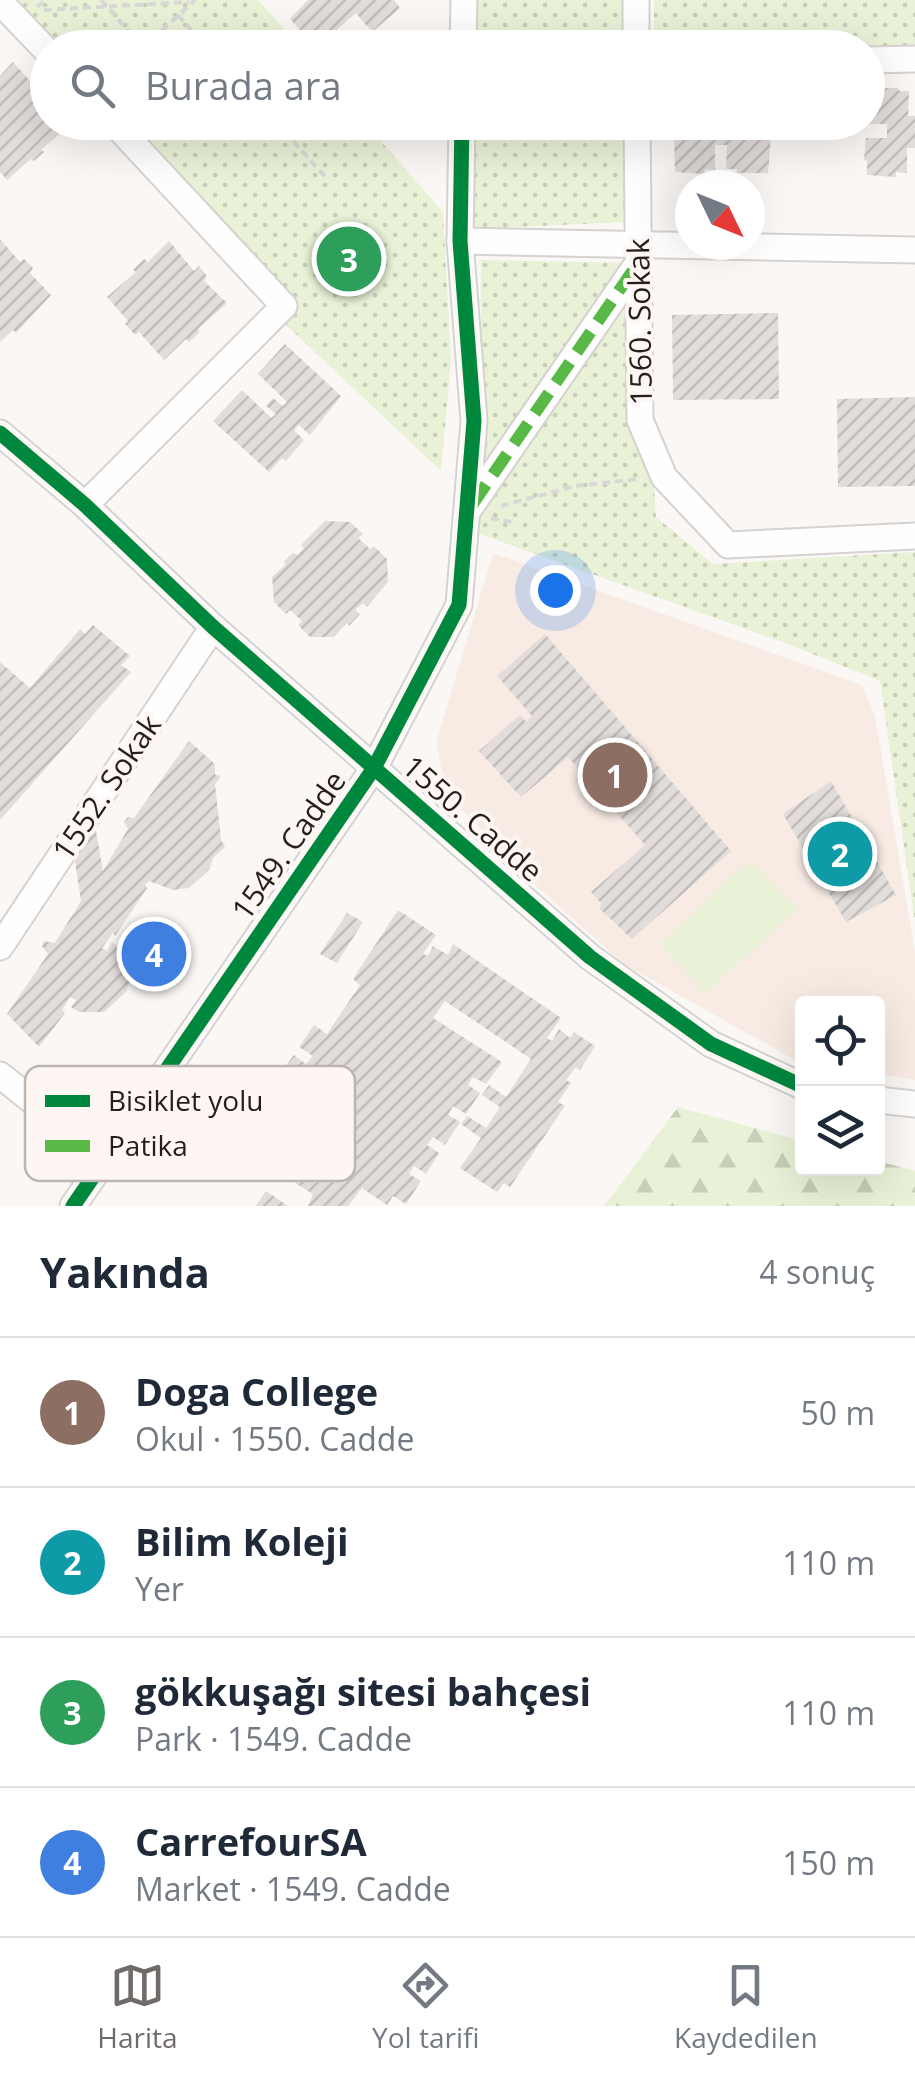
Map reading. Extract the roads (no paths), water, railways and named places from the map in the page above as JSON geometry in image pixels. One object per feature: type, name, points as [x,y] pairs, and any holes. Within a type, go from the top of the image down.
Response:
[{"type":"street","points":[[464,0],[464,30]]},
{"type":"street","points":[[636,0],[636,30]]},
{"type":"street","points":[[5,7],[30,33]]},
{"type":"street","points":[[885,60],[915,59]]},
{"type":"street","points":[[85,506],[284,306],[130,140]]},
{"type":"street","name":"1549. Cadde","points":[[168,1066],[374,768],[459,605],[478,511],[460,241],[462,140]]},
{"type":"street","name":"1560. Sokak","points":[[637,140],[640,420],[664,477],[728,545],[915,536]]},
{"type":"street","points":[[460,241],[638,254],[915,250]]},
{"type":"street","points":[[478,511],[638,254]]},
{"type":"street","name":"1550. Cadde","points":[[0,432],[213,627],[590,958],[712,1044],[795,1083]]},
{"type":"street","name":"1552. Sokak","points":[[0,947],[213,627]]},
{"type":"street","points":[[0,1075],[25,1095]]},
{"type":"street","points":[[885,1101],[915,1104]]},
{"type":"street","name":"1549. Cadde","points":[[73,1206],[90,1181]]},
{"type":"place","name":"gökkuşağı sitesi bahçesi","points":[[349,259]]},
{"type":"place","name":"Doga College","points":[[615,775]]},
{"type":"place","name":"Bilim Koleji","points":[[840,854]]},
{"type":"place","name":"CarrefourSA","points":[[154,954]]}]
